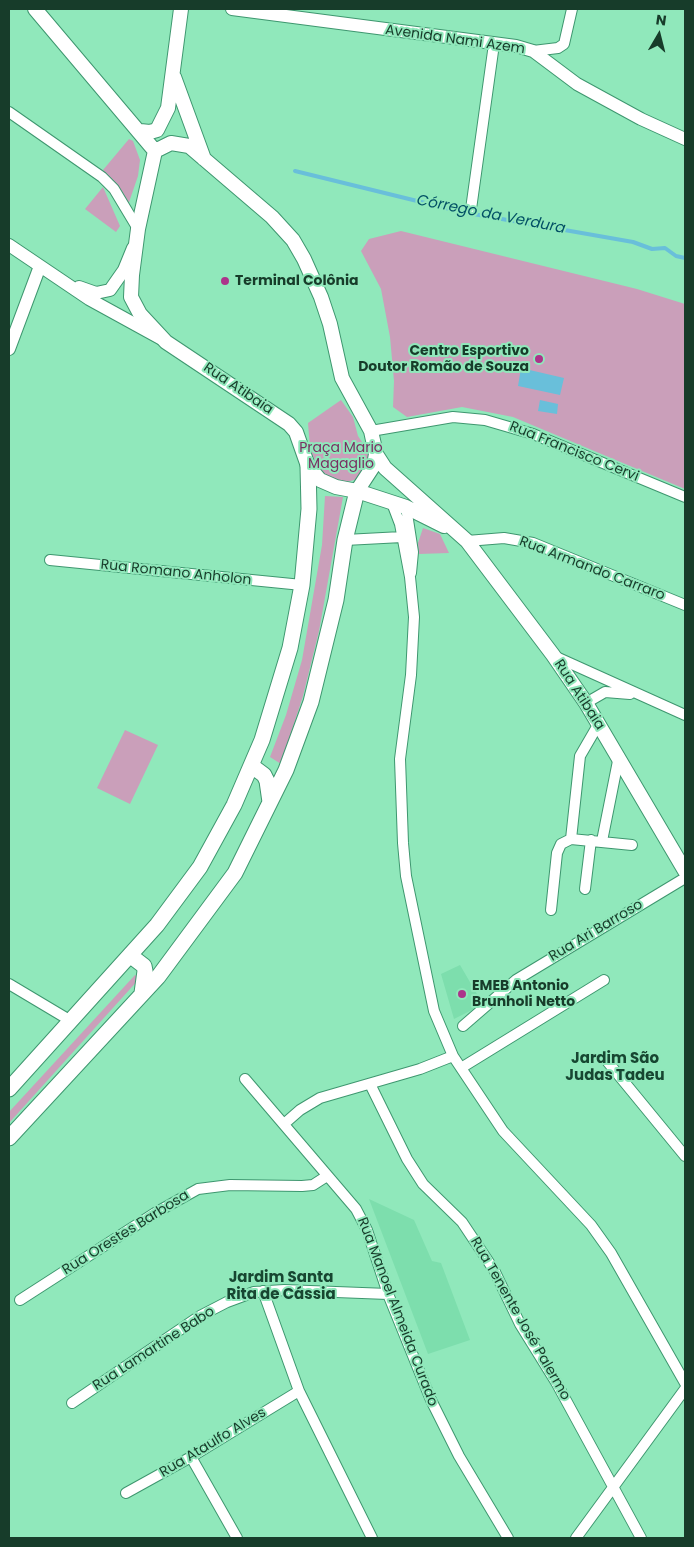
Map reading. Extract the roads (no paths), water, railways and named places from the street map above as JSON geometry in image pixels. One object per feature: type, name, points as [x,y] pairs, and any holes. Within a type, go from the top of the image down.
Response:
[{"type":"main road","points":[[35,9],[155,151],[137,235],[131,297],[146,322],[166,342]]},
{"type":"main road","points":[[140,131],[157,130],[168,108],[180,9]]},
{"type":"main road","points":[[173,74],[204,160]]},
{"type":"main road","points":[[9,1138],[158,977],[234,872],[270,804],[295,749],[311,702],[336,600],[345,540],[357,491],[374,465],[376,454],[371,431],[342,378],[330,324],[304,259],[293,240],[272,217],[183,143],[171,143],[155,151]]},
{"type":"main road","name":"Rua Atibaia","points":[[166,342],[289,424],[296,432],[308,466],[326,483],[406,507],[455,531]]},
{"type":"main road","name":"Rua Atibaia","points":[[376,454],[385,468],[467,541],[553,655],[619,756],[685,871]]},
{"type":"main road","points":[[9,1089],[131,956],[200,867],[234,805],[252,766],[280,686],[290,648],[302,585],[309,509],[308,466]]},
{"type":"main road","points":[[385,468],[406,507]]},
{"type":"main road","points":[[252,766],[264,775],[267,781],[270,804]]},
{"type":"main road","points":[[131,956],[144,966],[145,971],[141,994]]},
{"type":"street","name":"Avenida Nami Azem","points":[[232,9],[494,44],[533,51],[576,84],[641,119],[685,139]]},
{"type":"street","points":[[533,51],[558,48],[564,44],[572,9]]},
{"type":"street","points":[[471,209],[494,44]]},
{"type":"street","points":[[9,112],[102,177],[114,189],[137,235],[124,270],[110,290],[96,293],[68,284]]},
{"type":"street","name":"Rua Atibaia","points":[[9,245],[89,299],[166,342]]},
{"type":"street","points":[[9,349],[40,266]]},
{"type":"street","name":"Rua Francisco Cervi","points":[[371,431],[453,417],[485,420],[533,434],[685,497]]},
{"type":"street","points":[[392,502],[397,515],[410,577],[414,641],[401,741],[403,843],[406,876],[428,989],[439,1024],[453,1056],[503,1131],[591,1225],[611,1253],[685,1383]]},
{"type":"street","points":[[406,507],[413,552],[410,577]]},
{"type":"street","points":[[345,540],[402,537]]},
{"type":"street","name":"Rua Armando Carraro","points":[[467,541],[504,538],[532,543],[685,605]]},
{"type":"street","name":"Rua Romano Anholon","points":[[50,560],[302,585]]},
{"type":"street","points":[[553,655],[685,715]]},
{"type":"street","points":[[586,703],[605,692],[638,695]]},
{"type":"street","points":[[571,839],[580,756],[598,725]]},
{"type":"street","points":[[585,889],[619,756]]},
{"type":"street","points":[[551,910],[557,853],[561,844],[571,839],[632,845]]},
{"type":"street","name":"Rua Ari Barroso","points":[[463,1026],[516,980],[685,878]]},
{"type":"street","points":[[461,1068],[604,980]]},
{"type":"street","points":[[9,984],[71,1021]]},
{"type":"street","points":[[284,1124],[300,1110],[320,1098],[420,1069],[453,1056]]},
{"type":"street","points":[[607,1061],[685,1156]]},
{"type":"street","name":"Rua Manoel Almeida Curado","points":[[245,1079],[327,1176],[345,1194],[363,1223],[388,1294],[442,1424],[508,1538]]},
{"type":"street","name":"Rua Tenente José Palermo","points":[[370,1084],[408,1160],[423,1184],[462,1222],[494,1270],[520,1324],[556,1382],[641,1538]]},
{"type":"street","name":"Rua Orestes Barbosa","points":[[20,1300],[155,1214],[198,1190],[230,1185],[313,1185],[327,1176]]},
{"type":"street","points":[[263,1291],[299,1391],[372,1538]]},
{"type":"street","name":"Rua Lamartine Babo","points":[[72,1403],[200,1316],[227,1302],[263,1291],[388,1294]]},
{"type":"street","points":[[576,1538],[614,1489],[685,1389]]},
{"type":"street","name":"Rua Ataulfo Alves","points":[[126,1493],[191,1457],[299,1391]]},
{"type":"street","points":[[191,1457],[237,1538]]},
{"type":"water","points":[[521,368],[564,378],[560,395],[518,386]]},
{"type":"water","points":[[540,400],[558,404],[557,414],[538,411]]},
{"type":"waterway","name":"Córrego da Verdura","points":[[295,171],[462,212],[633,242],[652,249],[665,248],[676,256],[685,258]]},
{"type":"place","name":"Terminal Colônia","points":[[225,281]]},
{"type":"place","name":"Centro Esportivo Doutor Romão de Souza","points":[[539,359]]},
{"type":"place","name":"EMEB Antonio Brunholi Netto","points":[[462,994]]},
{"type":"district","name":"Jardim São Judas Tadeu","points":[[615,1068]]},
{"type":"district","name":"Jardim Santa Rita de Cássia","points":[[281,1286]]},
{"type":"park label","name":"Praça Mario Magaglio","points":[[341,456]]}]
